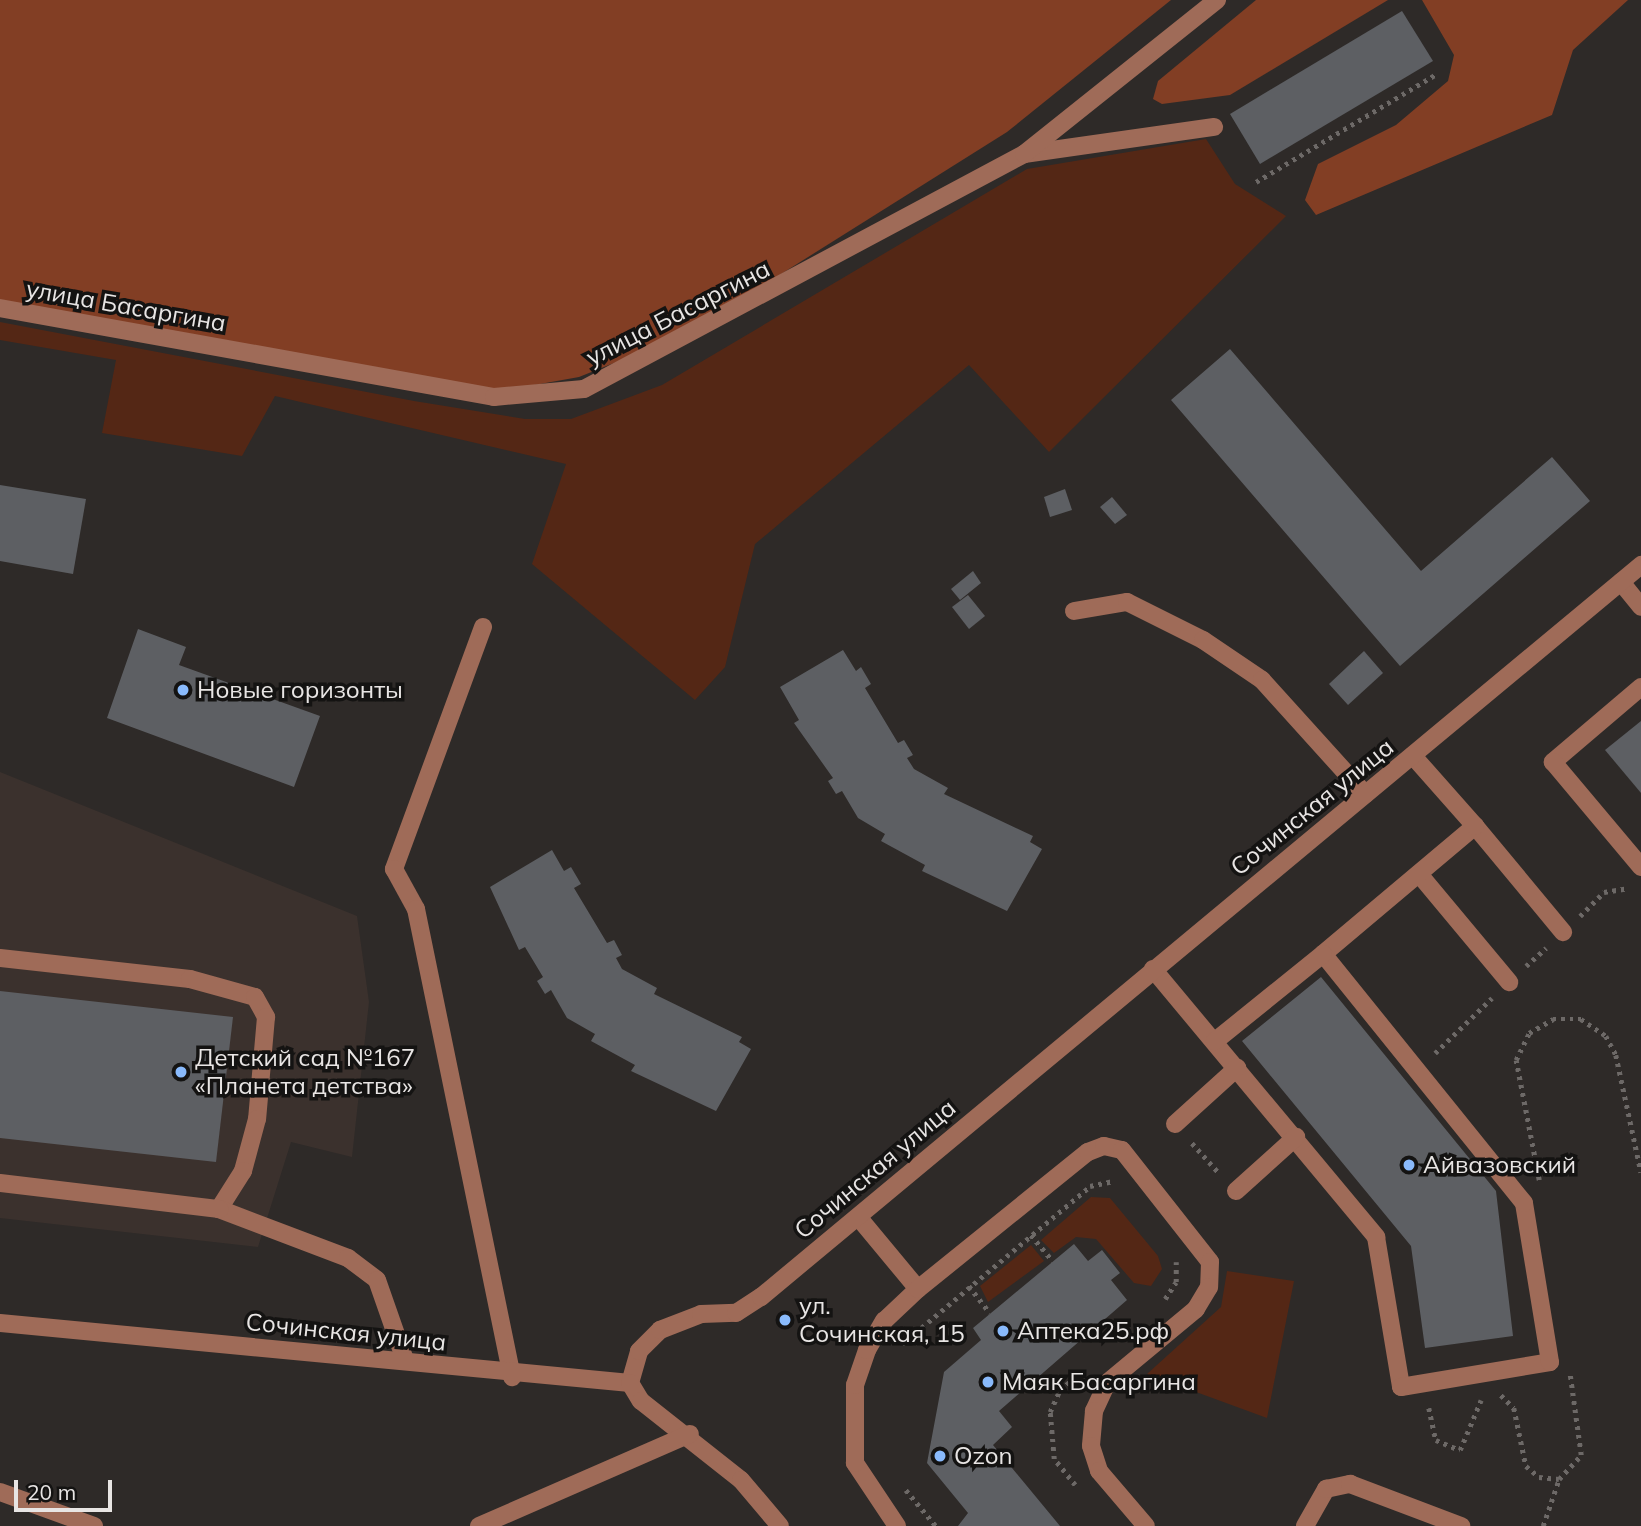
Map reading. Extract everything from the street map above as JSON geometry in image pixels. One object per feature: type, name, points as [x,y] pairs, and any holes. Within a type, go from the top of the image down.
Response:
[{"type":"street","name":"улица Басаргина","points":[[0,308],[494,397],[584,389],[1024,155],[1217,0]]},
{"type":"street","points":[[1024,155],[1214,127]]},
{"type":"street","name":"Сочинская улица","points":[[0,1323],[405,1360],[512,1377],[630,1383],[639,1351],[660,1330],[701,1314],[736,1314],[859,1218],[1153,969],[1641,565]]},
{"type":"street","points":[[1620,582],[1641,607]]},
{"type":"street","points":[[1074,611],[1127,602],[1203,640],[1262,680],[1364,794]]},
{"type":"street","points":[[483,628],[394,869],[416,909],[512,1377]]},
{"type":"street","points":[[1641,687],[1553,762],[1641,867]]},
{"type":"street","points":[[1413,756],[1563,932]]},
{"type":"street","points":[[1215,1041],[1475,826]]},
{"type":"street","points":[[1419,873],[1509,982]]},
{"type":"street","points":[[1153,969],[1296,1137],[1376,1237],[1401,1387],[1550,1362],[1524,1203],[1323,954]]},
{"type":"street","points":[[0,958],[190,979],[255,998],[266,1017],[257,1119],[243,1171],[219,1209]]},
{"type":"street","points":[[1175,1124],[1237,1068]]},
{"type":"street","points":[[1236,1191],[1296,1137]]},
{"type":"street","points":[[897,1526],[855,1463],[851,1425],[867,1350],[884,1321],[918,1289],[1088,1152],[1116,1147],[1210,1262],[1209,1287],[1196,1309],[1107,1383],[1094,1410],[1091,1446],[1099,1471],[1146,1526]]},
{"type":"street","points":[[0,1183],[219,1209],[348,1258],[377,1280],[405,1360]]},
{"type":"street","points":[[859,1218],[918,1289]]},
{"type":"street","points":[[630,1383],[641,1401],[690,1434],[780,1526]]},
{"type":"street","points":[[479,1526],[690,1434]]},
{"type":"street","points":[[1305,1526],[1326,1489],[1350,1484],[1461,1526]]},
{"type":"street","points":[[0,1492],[94,1526]]},
{"type":"path","points":[[1256,182],[1435,75]]},
{"type":"path","points":[[1175,1124],[1236,1191]]},
{"type":"path","points":[[899,1347],[1032,1235],[1103,1180],[1122,1191]]},
{"type":"path","points":[[1013,1212],[1053,1261]]},
{"type":"path","points":[[1155,1308],[1176,1282],[1170,1250]]},
{"type":"path","points":[[950,1263],[990,1313]]},
{"type":"path","points":[[1078,1488],[1054,1460],[1050,1412],[1060,1391],[1092,1363]]},
{"type":"path","points":[[1543,1526],[1559,1479]]},
{"type":"path","points":[[902,1484],[936,1526]]},
{"type":"shaded area","points":[[0,0],[1171,0],[1007,132],[684,335],[579,377],[506,390],[376,377],[0,310]]},
{"type":"shaded area","points":[[1256,0],[1388,0],[1230,95],[1162,104],[1153,99],[1158,81]]},
{"type":"shaded area","points":[[1422,0],[1628,0],[1573,50],[1552,115],[1316,215],[1305,200],[1318,164],[1396,125],[1448,81],[1454,55]]},
{"type":"shaded area","points":[[1206,139],[1235,184],[1286,216],[1049,452],[969,365],[755,544],[725,667],[695,700],[532,564],[566,464],[275,396],[242,456],[102,433],[116,360],[0,340],[0,322],[414,401],[525,419],[571,419],[662,385],[1027,169]]},
{"type":"shaded area","name":"Детский сад №167 «Планета детства»","points":[[0,772],[357,916],[369,1002],[352,1157],[291,1142],[258,1247],[0,1218]]},
{"type":"shaded area","points":[[1091,1197],[1110,1198],[1158,1256],[1162,1269],[1151,1286],[1134,1283],[1096,1239],[1076,1237],[1054,1253],[1041,1240]]},
{"type":"shaded area","points":[[1031,1245],[1044,1261],[988,1302],[980,1286]]},
{"type":"shaded area","points":[[1227,1271],[1294,1281],[1267,1418],[1147,1374],[1221,1307]]},
{"type":"building","points":[[1402,11],[1433,61],[1260,164],[1230,114]]},
{"type":"building","points":[[1230,349],[1421,571],[1552,457],[1590,501],[1400,666],[1171,400]]},
{"type":"building","points":[[0,485],[86,499],[73,574],[0,561]]},
{"type":"building","points":[[1065,489],[1072,510],[1050,517],[1044,497]]},
{"type":"building","points":[[1112,497],[1127,515],[1115,524],[1100,507]]},
{"type":"building","points":[[973,571],[981,583],[960,600],[951,589]]},
{"type":"building","points":[[968,595],[985,616],[969,629],[952,607]]},
{"type":"building","name":"Новые горизонты","points":[[138,629],[186,647],[179,665],[320,716],[294,787],[107,718]]},
{"type":"building","points":[[843,650],[856,671],[861,667],[871,684],[865,688],[898,743],[904,740],[913,755],[907,758],[914,769],[948,788],[944,794],[1033,836],[1030,842],[1042,849],[1007,911],[922,871],[925,865],[881,841],[885,834],[858,818],[842,791],[836,794],[828,781],[833,778],[794,723],[799,720],[780,687]]},
{"type":"building","points":[[1364,651],[1383,673],[1348,705],[1329,684]]},
{"type":"building","points":[[1641,721],[1641,793],[1605,750]]},
{"type":"building","points":[[552,850],[564,871],[571,867],[581,884],[574,888],[607,943],[614,940],[622,955],[616,958],[622,969],[657,988],[654,994],[742,1037],[739,1042],[751,1049],[716,1111],[631,1071],[635,1065],[591,1041],[595,1034],[567,1018],[551,990],[545,994],[537,981],[543,977],[525,947],[519,950],[490,887]]},
{"type":"building","name":"Айвазовский","points":[[1321,977],[1496,1191],[1513,1336],[1425,1348],[1411,1246],[1242,1041]]},
{"type":"building","points":[[0,991],[233,1017],[216,1162],[0,1138]]},
{"type":"building","name":"Маяк Басаргина","points":[[1074,1244],[1088,1261],[1102,1250],[1120,1273],[1111,1280],[1127,1300],[999,1411],[1012,1427],[993,1445],[1060,1526],[958,1526],[968,1513],[927,1463],[944,1372],[981,1340],[973,1328]]},
{"type":"place","name":"Новые горизонты","points":[[183,690]]},
{"type":"place","name":"Детский сад №167 «Планета детства»","points":[[181,1072]]},
{"type":"place","name":"Айвазовский","points":[[1409,1165]]},
{"type":"place","name":"ул. Сочинская, 15","points":[[785,1320]]},
{"type":"place","name":"Аптека25.рф","points":[[1003,1331]]},
{"type":"place","name":"Маяк Басаргина","points":[[988,1382]]},
{"type":"place","name":"Ozon","points":[[940,1456]]}]
